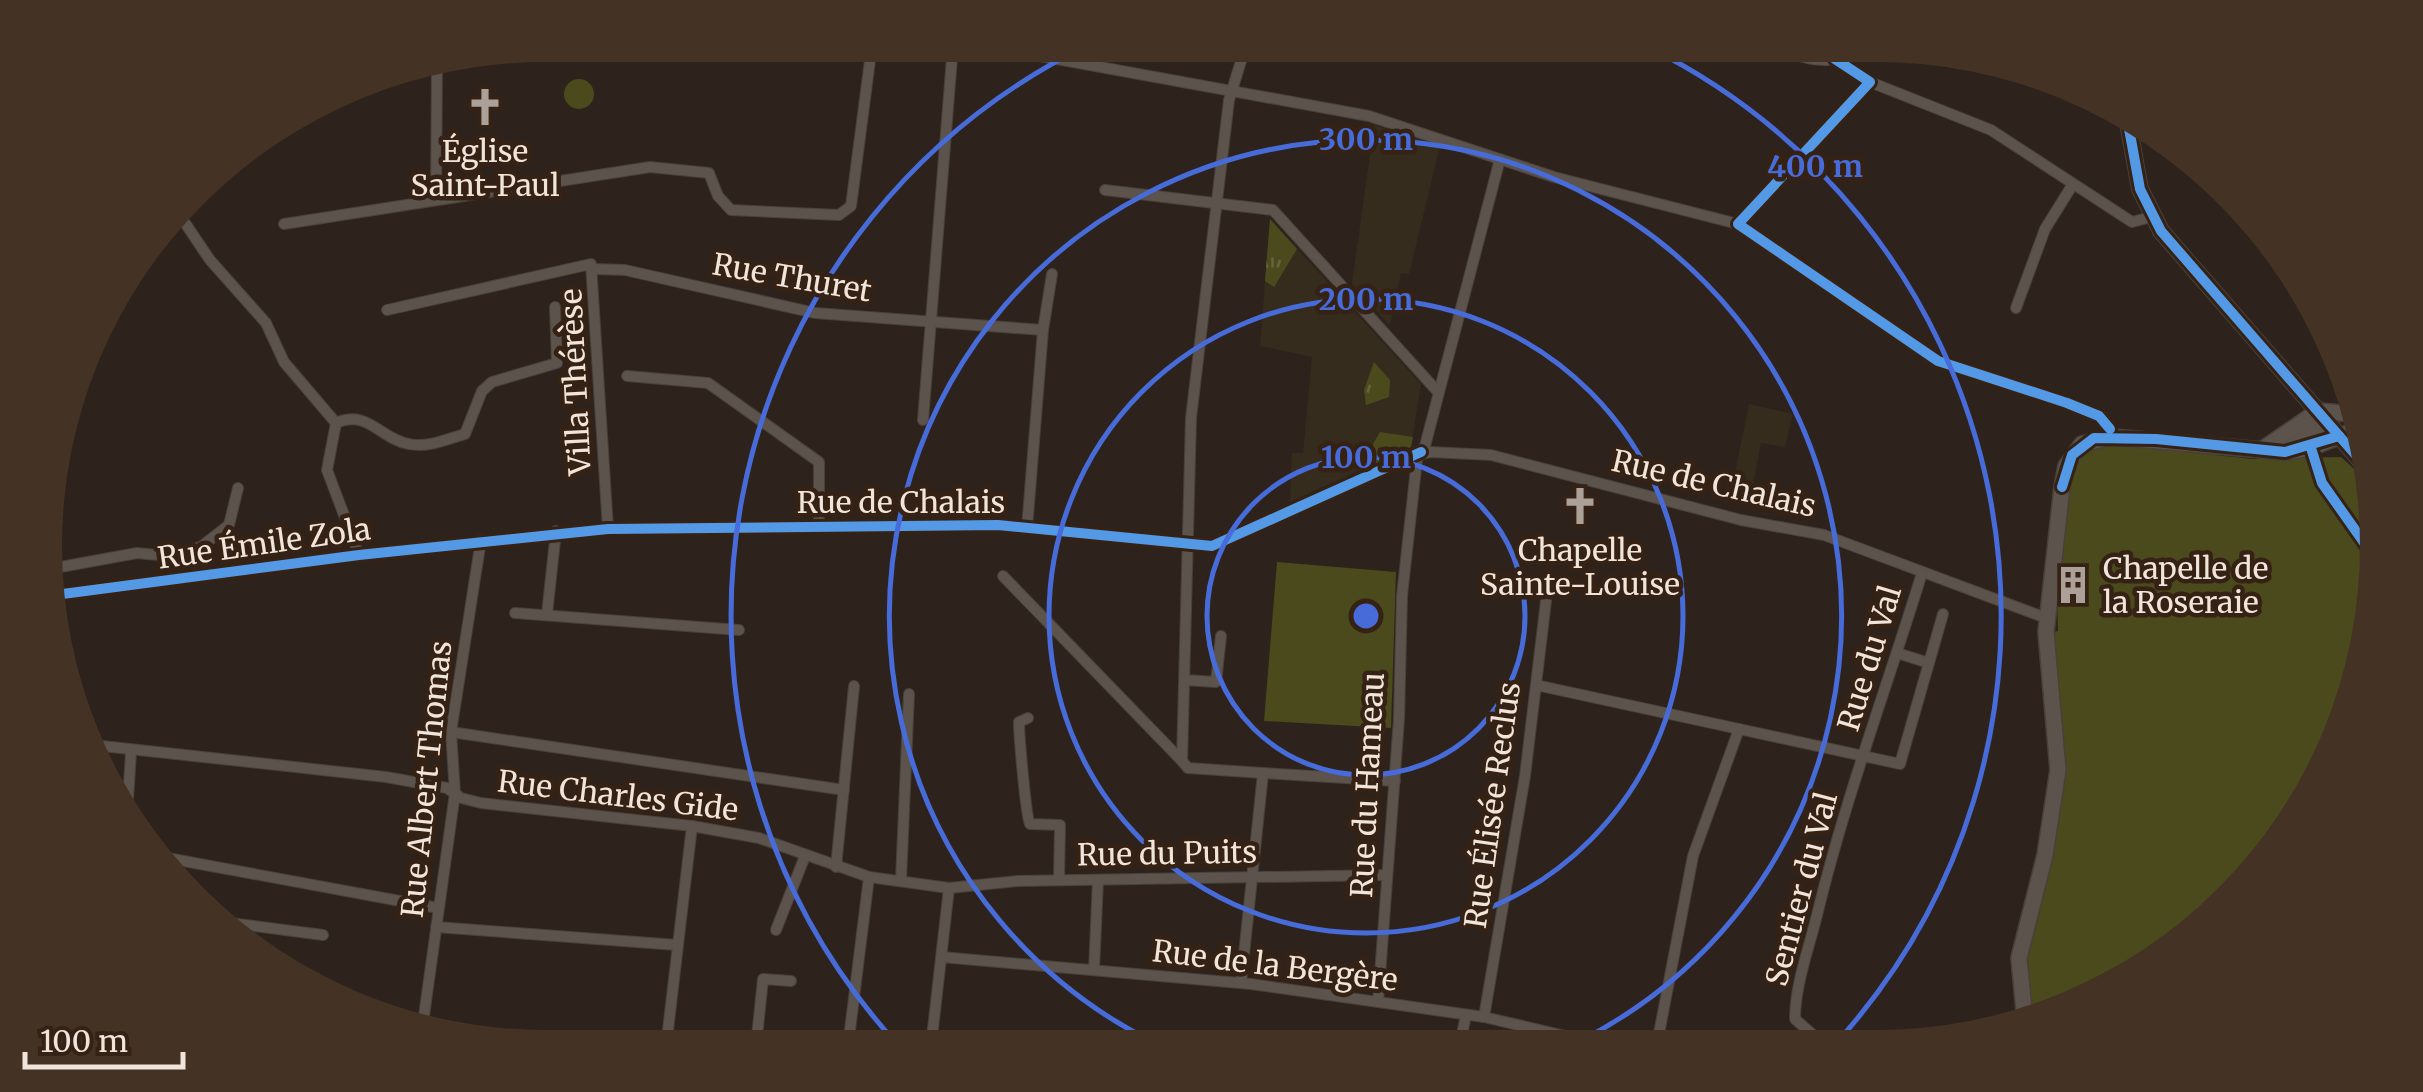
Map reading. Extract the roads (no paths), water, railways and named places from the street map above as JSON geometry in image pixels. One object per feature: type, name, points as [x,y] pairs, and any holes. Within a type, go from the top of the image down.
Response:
[{"type":"main road","points":[[2130,134],[2140,188],[2151,217],[2322,416],[2347,433]]},
{"type":"main road","points":[[2285,452],[2322,416]]},
{"type":"main road","points":[[2262,449],[2322,416],[2342,416]]},
{"type":"main road","points":[[2062,487],[2064,450],[2073,438],[2110,428],[2156,439]]},
{"type":"main road","points":[[2024,1006],[2019,958],[2045,855],[2058,770],[2046,618],[2066,466],[2082,444],[2094,438],[2156,439],[2285,452],[2347,433]]},
{"type":"street","points":[[284,224],[650,167],[709,173],[718,196],[732,210],[846,212],[851,206],[870,62]]},
{"type":"street","points":[[923,420],[951,62]]},
{"type":"street","points":[[1075,62],[1369,116],[1500,159],[1738,224],[1938,361],[2067,403],[2099,416],[2110,428]]},
{"type":"street","points":[[1182,761],[1191,418],[1216,202],[1232,90],[1241,62]]},
{"type":"street","points":[[1840,62],[1870,82],[1991,130],[2132,222],[2151,217]]},
{"type":"street","points":[[436,200],[437,75]]},
{"type":"street","points":[[1738,224],[1870,82]]},
{"type":"street","name":"Rue du Hameau","points":[[1378,1002],[1395,780],[1402,596],[1421,452],[1500,159]]},
{"type":"street","points":[[2016,308],[2044,229],[2072,184]]},
{"type":"street","points":[[1105,190],[1273,210],[1438,392]]},
{"type":"street","points":[[186,223],[210,260],[266,322],[284,362],[336,422]]},
{"type":"street","name":"Villa Thérèse","points":[[387,310],[591,264],[608,529]]},
{"type":"street","name":"Rue Thuret","points":[[594,269],[625,270],[815,313],[1043,330]]},
{"type":"street","points":[[1028,528],[1043,330],[1052,274]]},
{"type":"street","points":[[336,422],[348,417],[372,422],[395,440],[411,445],[465,434],[482,391],[492,382],[556,363],[556,307]]},
{"type":"street","points":[[627,376],[708,383],[818,462],[819,526]]},
{"type":"street","points":[[336,422],[327,470],[359,554]]},
{"type":"street","name":"Rue de Chalais","points":[[480,540],[608,529],[819,526],[1028,528],[1221,545],[1421,452],[1492,455],[1728,517],[1824,535],[2046,618]]},
{"type":"street","points":[[63,566],[137,553],[178,557],[202,546],[228,525],[238,488]]},
{"type":"street","points":[[547,614],[556,532]]},
{"type":"street","name":"Rue Émile Zola","points":[[65,593],[480,540]]},
{"type":"street","name":"Rue Albert Thomas","points":[[424,1014],[455,793],[451,732],[480,540]]},
{"type":"street","name":"Rue du Val","points":[[1863,758],[1922,573]]},
{"type":"street","points":[[1003,576],[1188,768],[1395,780]]},
{"type":"street","name":"Rue Élisée Reclus","points":[[1484,1017],[1526,776],[1546,600]]},
{"type":"street","points":[[516,613],[740,630]]},
{"type":"street","name":"Sentier du Val","points":[[1804,1030],[1796,1024],[1794,1015],[1839,826],[1863,758],[1900,764],[1943,614]]},
{"type":"street","points":[[1185,680],[1216,682],[1221,636]]},
{"type":"street","points":[[1897,654],[1929,663]]},
{"type":"street","points":[[1536,684],[1863,758]]},
{"type":"street","points":[[836,868],[854,686]]},
{"type":"street","points":[[901,880],[909,694]]},
{"type":"street","points":[[1028,718],[1019,722],[1018,748],[1025,765],[1024,816],[1030,824],[1060,825],[1059,880]]},
{"type":"street","points":[[1660,1030],[1692,856],[1739,729]]},
{"type":"street","points":[[451,732],[844,790]]},
{"type":"street","name":"Rue Charles Gide","points":[[107,748],[386,777],[482,803],[692,826],[758,838],[870,877],[949,888]]},
{"type":"street","points":[[129,790],[131,753]]},
{"type":"street","points":[[1242,983],[1263,773]]},
{"type":"street","points":[[668,1030],[692,826]]},
{"type":"street","points":[[776,930],[805,856]]},
{"type":"street","points":[[178,860],[438,908]]},
{"type":"street","name":"Rue du Puits","points":[[949,888],[1059,880],[1388,876]]},
{"type":"street","points":[[850,1030],[870,877]]},
{"type":"street","points":[[1094,970],[1098,880]]},
{"type":"street","points":[[933,1030],[949,888]]},
{"type":"street","points":[[247,926],[323,936]]},
{"type":"street","points":[[436,927],[677,944]]},
{"type":"street","name":"Rue de la Bergère","points":[[941,957],[1242,983],[1484,1017],[1540,1030]]},
{"type":"street","points":[[758,1030],[763,979],[790,982]]},
{"type":"street","points":[[1463,1030],[1466,1015]]},
{"type":"place","name":"Église Saint-Paul","points":[[485,107]]},
{"type":"place","name":"Chapelle Sainte-Louise","points":[[1580,506]]},
{"type":"place","name":"Chapelle de la Roseraie","points":[[2073,585]]}]
